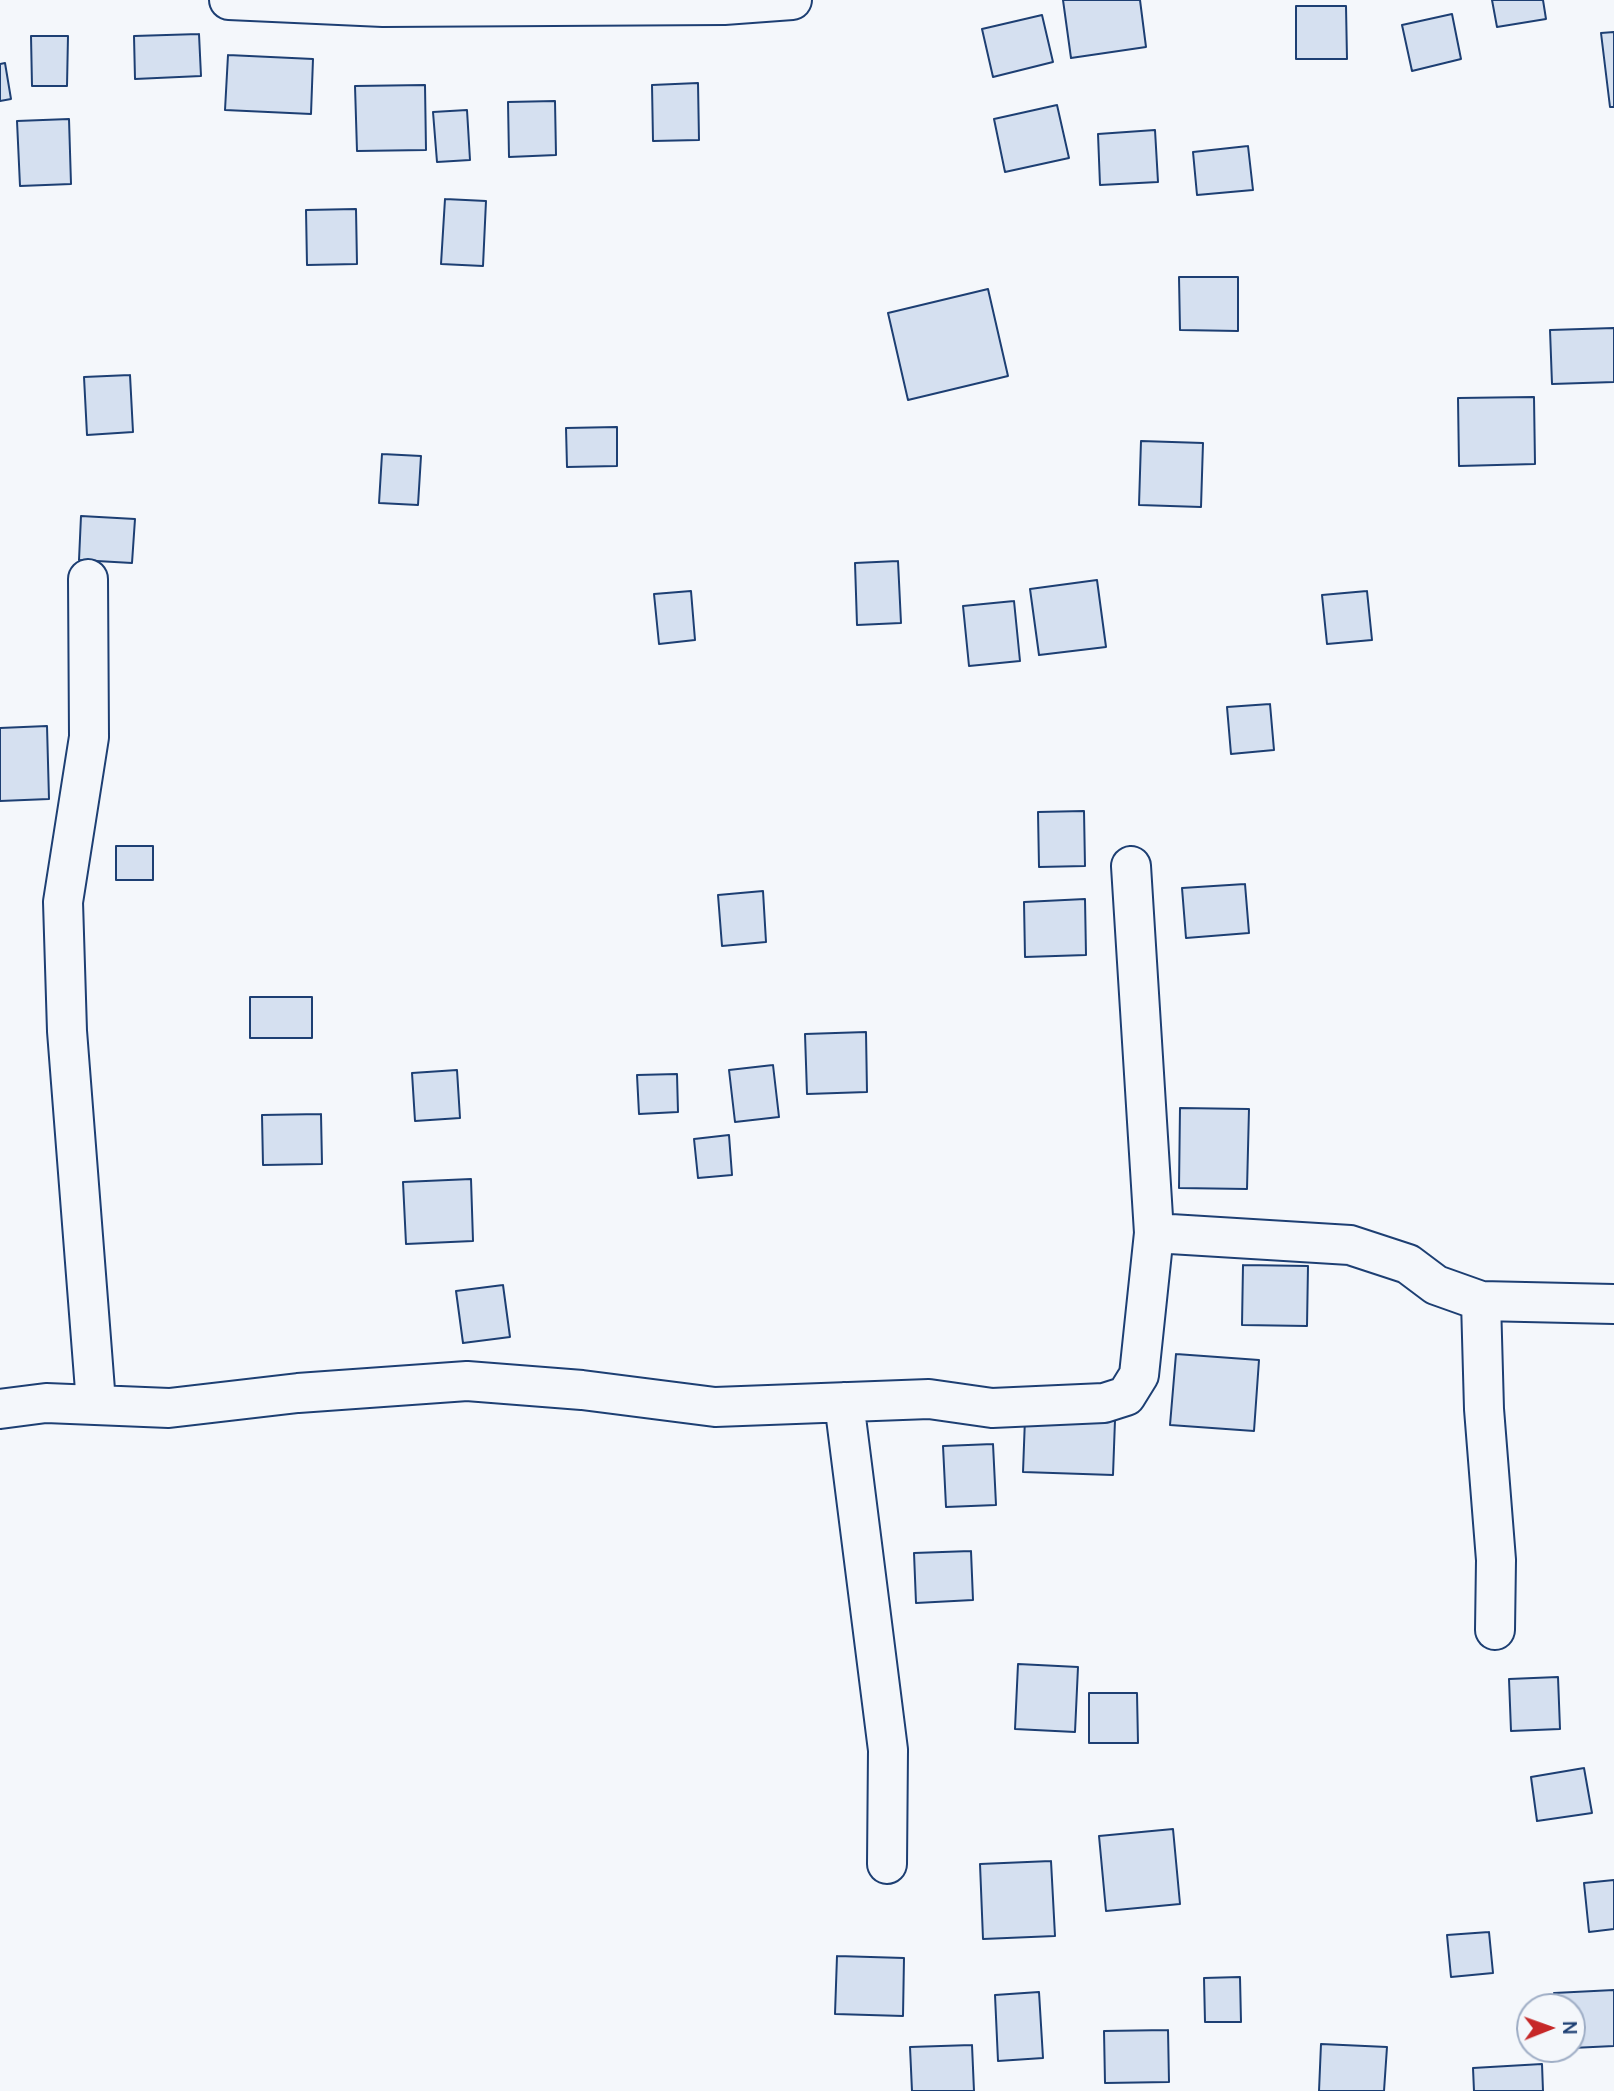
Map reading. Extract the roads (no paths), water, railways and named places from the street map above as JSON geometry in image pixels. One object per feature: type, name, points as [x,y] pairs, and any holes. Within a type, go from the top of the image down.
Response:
[{"type":"street","points":[[229,0],[396,7],[724,5],[792,0]]},
{"type":"street","points":[[88,579],[89,737],[63,902],[67,1031],[96,1404]]},
{"type":"street","points":[[0,1409],[46,1403],[169,1408],[298,1393],[467,1381],[582,1390],[715,1407],[929,1399],[992,1408],[1104,1403],[1126,1396],[1139,1375],[1154,1233],[1131,866]]},
{"type":"street","points":[[1154,1233],[1350,1245],[1408,1264],[1436,1285],[1481,1301],[1614,1304]]},
{"type":"street","points":[[1481,1301],[1484,1409],[1496,1560],[1495,1630]]},
{"type":"street","points":[[844,1402],[888,1750],[887,1864]]}]
